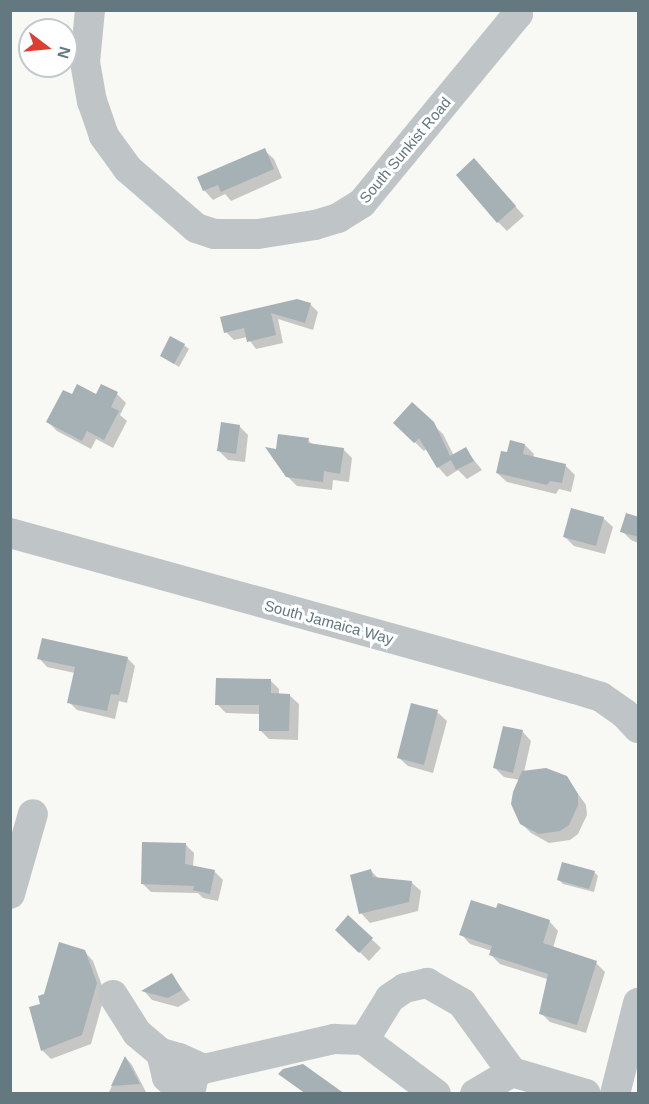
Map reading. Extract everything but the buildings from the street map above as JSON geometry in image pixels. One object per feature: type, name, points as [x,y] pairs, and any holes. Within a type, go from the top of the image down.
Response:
[{"type":"street","name":"South Sunkist Road","points":[[90,10],[85,62],[92,101],[104,136],[128,169],[196,228],[214,234],[258,234],[315,225],[338,218],[362,203],[518,12]]},
{"type":"street","name":"South Jamaica Way","points":[[10,532],[601,697],[625,714],[639,728]]},
{"type":"street","points":[[10,894],[33,814]]},
{"type":"street","points":[[364,1040],[390,998],[405,988],[427,982],[462,1003],[512,1072],[586,1094]]},
{"type":"street","points":[[113,995],[137,1034],[160,1053],[179,1058],[197,1082],[334,1039],[364,1040],[436,1094]]},
{"type":"street","points":[[615,1094],[639,1004]]},
{"type":"street","points":[[160,1053],[167,1077],[185,1094]]},
{"type":"street","points":[[475,1094],[512,1072]]}]
